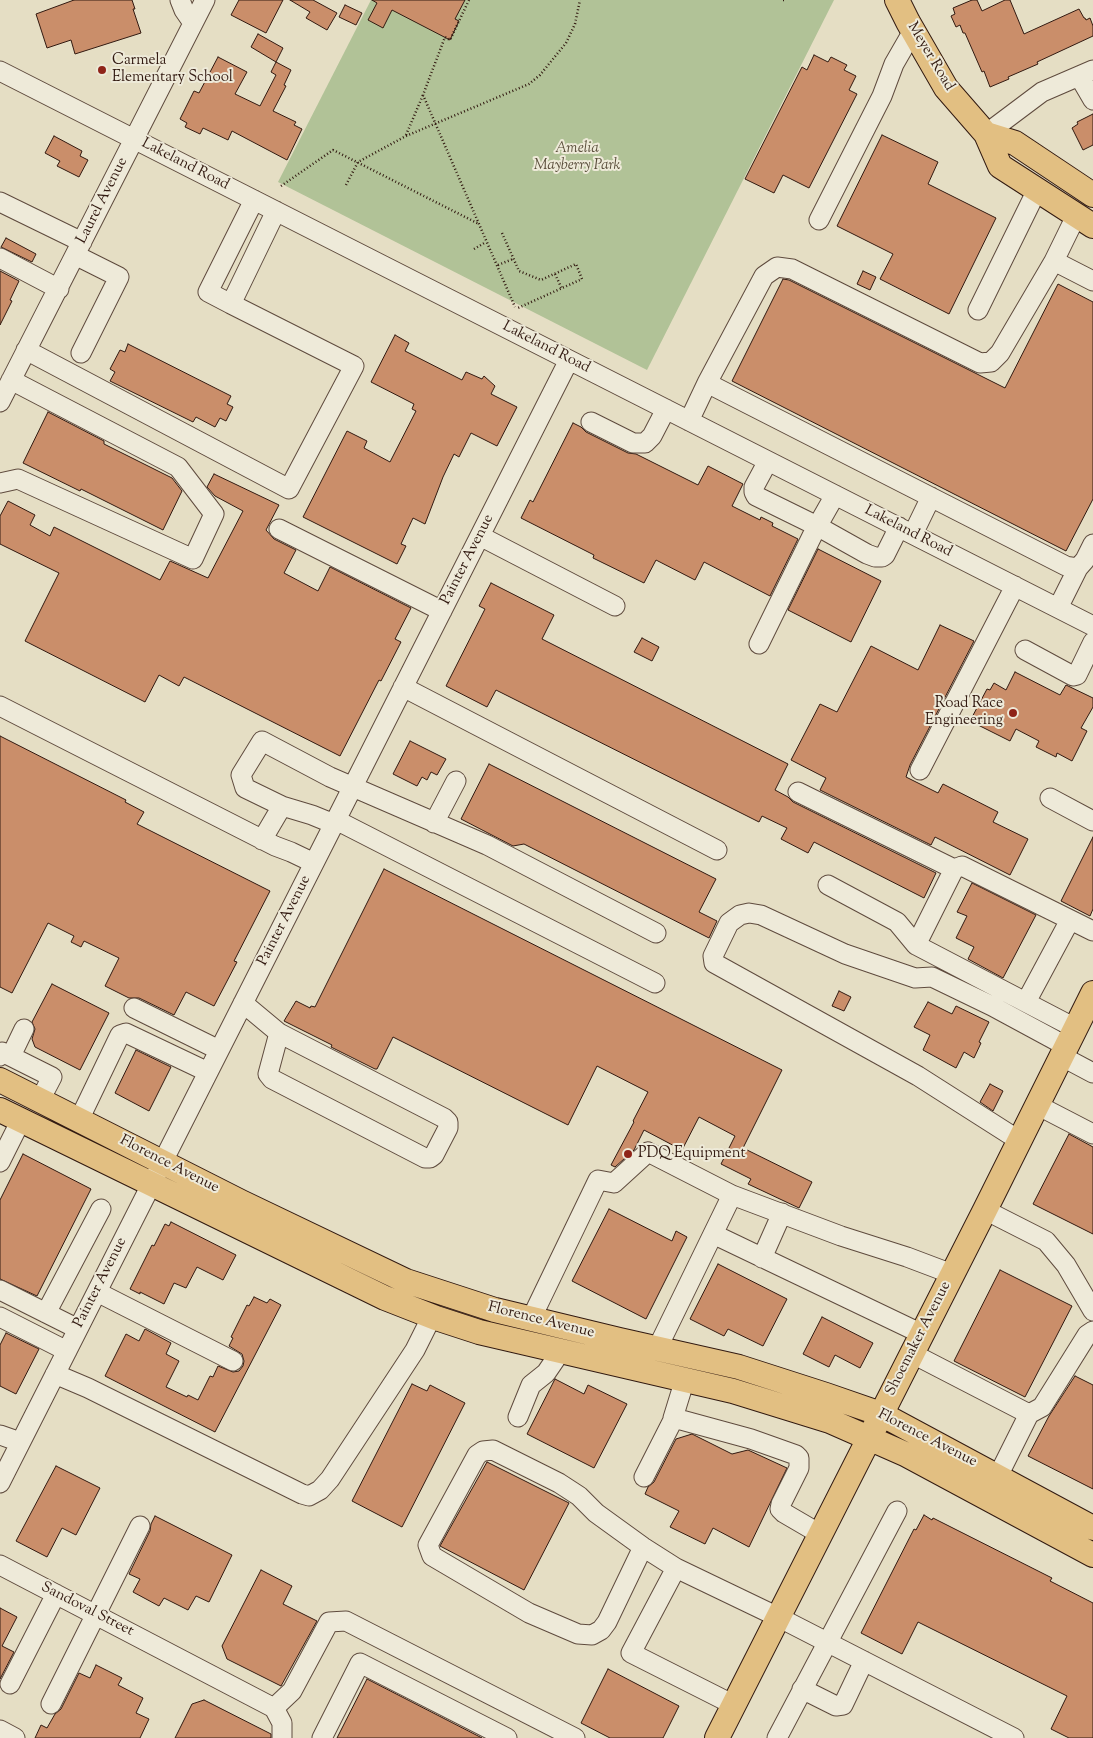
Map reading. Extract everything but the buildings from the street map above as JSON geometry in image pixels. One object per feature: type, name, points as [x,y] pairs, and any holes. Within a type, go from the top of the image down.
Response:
[{"type":"main road","name":"Meyer Road","points":[[897,0],[946,88],[986,134],[1000,166],[1085,221]]},
{"type":"main road","points":[[986,134],[1015,143],[1093,195]]},
{"type":"main road","name":"Shoemaker Avenue","points":[[717,1738],[1020,1141],[1093,993]]},
{"type":"main road","name":"Florence Avenue","points":[[0,1080],[355,1257],[406,1280],[446,1295],[531,1319],[739,1367],[826,1394],[881,1414],[1093,1528]]},
{"type":"main road","name":"Florence Avenue","points":[[10,1115],[385,1298],[480,1332],[733,1391],[830,1421],[906,1454],[1093,1555]]},
{"type":"street","points":[[180,0],[193,23]]},
{"type":"street","name":"Laurel Avenue","points":[[0,402],[205,0]]},
{"type":"street","points":[[818,220],[882,96],[894,64],[913,31]]},
{"type":"street","name":"Lakeland Road","points":[[0,71],[1093,626]]},
{"type":"street","points":[[986,134],[1042,92],[1086,73],[1093,100]]},
{"type":"street","points":[[978,310],[1037,190]]},
{"type":"street","points":[[26,350],[289,488],[354,366],[208,292],[254,200]]},
{"type":"street","points":[[0,202],[79,249],[119,277],[81,353]]},
{"type":"street","points":[[231,304],[276,211]]},
{"type":"street","points":[[689,421],[764,276],[777,267],[792,269],[980,363],[991,362],[1000,353],[1054,261],[1085,221]]},
{"type":"street","points":[[0,258],[59,289]]},
{"type":"street","points":[[1054,261],[1093,281]]},
{"type":"street","name":"Painter Avenue","points":[[0,1483],[569,360]]},
{"type":"street","points":[[0,483],[18,479],[193,559],[214,514],[178,467],[11,380]]},
{"type":"street","points":[[707,383],[1066,566],[1078,568]]},
{"type":"street","points":[[591,422],[633,443],[645,443],[652,436],[666,409]]},
{"type":"street","points":[[768,460],[754,487],[756,496],[817,526],[867,554],[882,557],[885,555],[906,531],[931,497]]},
{"type":"street","points":[[759,644],[817,526],[835,495]]},
{"type":"street","points":[[279,529],[442,610]]},
{"type":"street","points":[[480,536],[615,606]]},
{"type":"street","points":[[1058,608],[1078,568],[1085,560],[1093,544]]},
{"type":"street","points":[[920,770],[1015,586]]},
{"type":"street","points":[[1025,650],[1073,676],[1077,675],[1093,642]]},
{"type":"street","points":[[403,687],[717,850]]},
{"type":"street","points":[[0,706],[262,840],[314,863]]},
{"type":"street","points":[[655,983],[335,822],[282,806],[244,788],[241,774],[262,742],[384,802],[486,844],[656,933]]},
{"type":"street","points":[[434,823],[456,780]]},
{"type":"street","points":[[798,792],[954,869]]},
{"type":"street","points":[[1050,798],[1093,821]]},
{"type":"street","points":[[262,840],[282,806]]},
{"type":"street","points":[[916,945],[954,869],[962,866],[1093,931]]},
{"type":"street","points":[[828,885],[897,922],[916,945],[1026,1002],[1068,1043],[1093,1073]]},
{"type":"street","points":[[1020,1141],[918,1076],[714,963],[713,956],[729,923],[740,915],[749,913],[761,915],[845,954],[915,978],[932,977],[1068,1043]]},
{"type":"street","points":[[1026,1002],[1070,920]]},
{"type":"street","points":[[243,1003],[279,1033],[444,1118],[448,1122],[448,1128],[434,1156],[425,1158],[272,1079],[268,1074],[279,1033]]},
{"type":"street","points":[[134,1008],[219,1050]]},
{"type":"street","points":[[24,1029],[3,1054],[52,1077],[40,1100]]},
{"type":"street","points":[[79,1120],[117,1040],[126,1033],[132,1034],[208,1072]]},
{"type":"street","points":[[1037,1105],[1093,1134]]},
{"type":"street","points":[[0,1162],[10,1115]]},
{"type":"street","points":[[531,1319],[598,1180],[614,1183],[648,1152],[732,1195],[841,1236],[907,1257],[952,1274]]},
{"type":"street","points":[[657,1349],[732,1195]]},
{"type":"street","points":[[46,1314],[101,1209]]},
{"type":"street","points":[[985,1210],[1046,1241],[1066,1265],[1093,1311]]},
{"type":"street","points":[[762,1258],[782,1213]]},
{"type":"street","points":[[713,1234],[762,1258],[916,1343],[1029,1414]]},
{"type":"street","points":[[0,1290],[78,1329]]},
{"type":"street","points":[[97,1292],[233,1361]]},
{"type":"street","points":[[55,1374],[88,1388],[302,1494],[310,1496],[320,1490],[330,1479],[415,1350],[432,1316]]},
{"type":"street","points":[[0,1317],[67,1351]]},
{"type":"street","points":[[998,1476],[1029,1414],[1042,1407],[1087,1335],[1093,1331]]},
{"type":"street","points":[[518,1417],[531,1385],[546,1373],[561,1351]]},
{"type":"street","points":[[644,1477],[673,1418],[685,1380]]},
{"type":"street","points":[[673,1418],[750,1439],[796,1455],[799,1458],[799,1468],[780,1504],[780,1509],[820,1534]]},
{"type":"street","points":[[0,1435],[20,1442]]},
{"type":"street","points":[[643,1547],[607,1622],[601,1630],[592,1635],[578,1634],[529,1613],[432,1556],[428,1545],[477,1455],[487,1450],[493,1450],[559,1483],[579,1496],[596,1513],[676,1568],[778,1617],[1014,1738]]},
{"type":"street","points":[[777,1738],[897,1511]]},
{"type":"street","points":[[51,1704],[140,1526]]},
{"type":"street","name":"Sandoval Street","points":[[0,1564],[274,1708]]},
{"type":"street","points":[[676,1568],[631,1653],[734,1705]]},
{"type":"street","points":[[10,1684],[56,1594]]},
{"type":"street","points":[[282,1738],[282,1723],[274,1708],[292,1691],[329,1622],[346,1620],[575,1738]]},
{"type":"street","points":[[802,1689],[836,1706],[843,1706],[864,1661]]},
{"type":"street","points":[[322,1738],[360,1663],[507,1738]]},
{"type":"street","points":[[0,1730],[15,1738]]},
{"type":"path","points":[[406,136],[445,38],[450,40],[469,0]]},
{"type":"path","points":[[346,185],[358,162],[434,123],[529,84],[540,75],[566,43],[575,24],[580,0]]},
{"type":"path","points":[[423,95],[516,307],[582,280],[576,264],[541,280],[519,271],[502,234]]},
{"type":"path","points":[[281,186],[333,150],[480,224]]},
{"type":"path","points":[[474,249],[486,242]]},
{"type":"path","points":[[498,265],[513,259]]},
{"type":"path","points":[[555,274],[562,289]]},
{"type":"green space","name":"Amelia Mayberry Park","points":[[371,0],[834,0],[647,370],[278,182]]},
{"type":"place","name":"Carmela Elementary School","points":[[102,70]]},
{"type":"place","name":"Road Race Engineering","points":[[1013,713]]},
{"type":"place","name":"PDQ Equipment","points":[[628,1154]]}]
